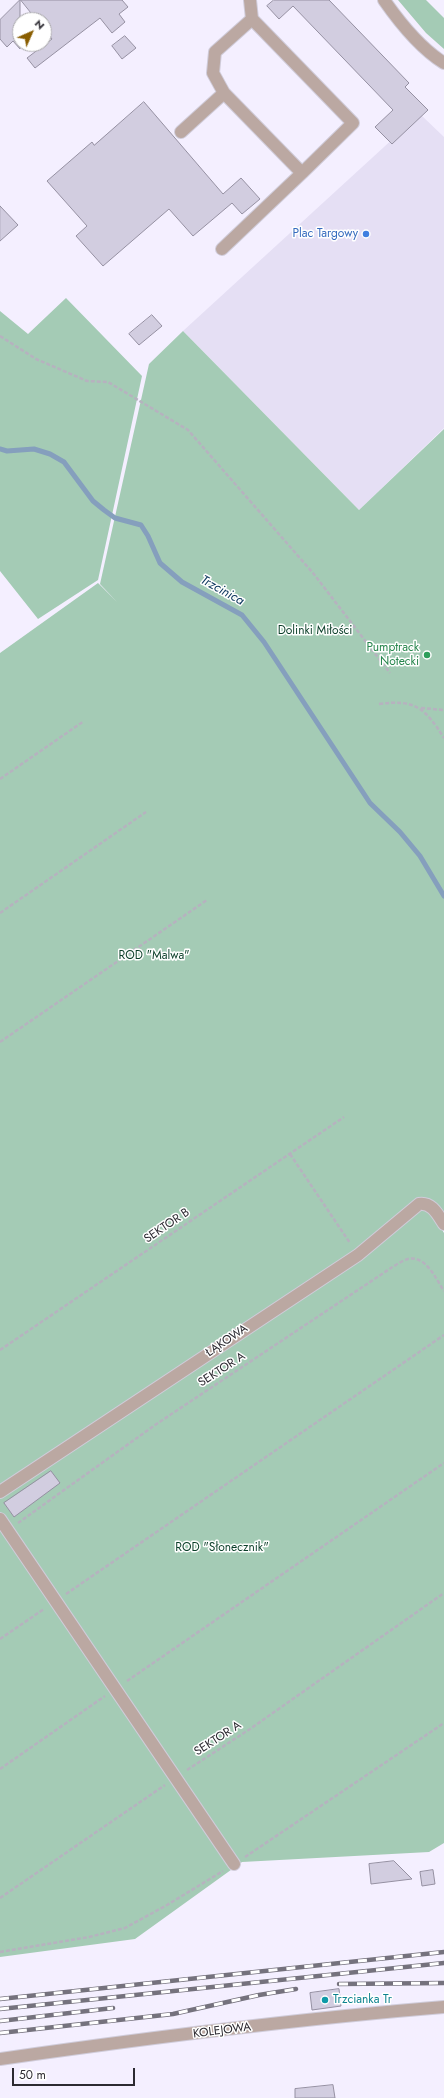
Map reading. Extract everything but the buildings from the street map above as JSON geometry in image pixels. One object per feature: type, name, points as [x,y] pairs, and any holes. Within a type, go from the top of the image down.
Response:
[{"type":"street","points":[[222,249],[353,123],[252,19],[250,0]]},
{"type":"street","points":[[384,0],[401,24],[436,58],[444,63]]},
{"type":"street","points":[[252,19],[215,52],[213,73],[224,93],[302,173]]},
{"type":"street","points":[[181,132],[224,93]]},
{"type":"street","name":"ŁĄKOWA","points":[[0,1492],[358,1255],[419,1204],[428,1204],[433,1208],[444,1224]]},
{"type":"street","points":[[0,1519],[234,1864]]},
{"type":"street","name":"KOLEJOWA","points":[[0,2059],[99,2045],[383,2012],[444,2007]]},
{"type":"path","points":[[0,336],[36,359],[88,382],[108,382],[188,430],[313,573],[390,673]]},
{"type":"path","points":[[379,704],[399,701],[420,708],[444,710]]},
{"type":"path","points":[[420,708],[444,738]]},
{"type":"path","points":[[0,779],[84,721]]},
{"type":"path","points":[[0,913],[146,812]]},
{"type":"path","points":[[0,1042],[207,900]]},
{"type":"path","name":"SEKTOR B","points":[[0,1350],[344,1117]]},
{"type":"path","points":[[290,1154],[358,1255]]},
{"type":"path","name":"SEKTOR A","points":[[8,1530],[149,1430],[391,1268],[408,1259],[418,1259],[429,1268],[444,1291]]},
{"type":"path","points":[[0,1639],[444,1335]]},
{"type":"path","points":[[0,1769],[444,1463]]},
{"type":"path","name":"SEKTOR A","points":[[0,1898],[176,1777],[250,1729],[444,1593]]},
{"type":"shaded area","name":"Plac Targowy","points":[[420,114],[444,137],[444,428],[359,510],[183,331]]},
{"type":"green space","points":[[398,0],[426,0],[444,18],[444,49],[426,33]]},
{"type":"green space","points":[[66,298],[142,376],[98,580],[38,619],[0,571],[0,311],[28,334]]},
{"type":"green space","points":[[183,331],[359,510],[444,429],[444,1224],[427,1204],[444,1233],[444,1843],[429,1852],[242,1862],[135,1939],[0,1957],[0,653],[98,583],[117,602],[100,584],[149,364]]},
{"type":"waterway","name":"Trzcinica","points":[[0,449],[7,451],[34,449],[50,454],[64,462],[93,501],[115,518],[141,525],[148,536],[160,563],[182,582],[242,615],[264,642],[370,803],[400,832],[420,856],[444,896]]},
{"type":"railway","points":[[0,1999],[444,1952]]},
{"type":"railway","points":[[0,2009],[444,1963]]},
{"type":"railway","points":[[339,1984],[444,1983]]},
{"type":"railway","points":[[0,2033],[173,2014],[259,1995],[296,1989]]},
{"type":"railway","points":[[0,2021],[113,2008]]},
{"type":"place","name":"Plac Targowy","points":[[366,234]]},
{"type":"place","name":"Pumptrack Notecki","points":[[427,655]]},
{"type":"place","name":"Trzcianka Tr","points":[[325,2000]]},
{"type":"park label","name":"Dolinki Miłości","points":[[315,631]]},
{"type":"park label","name":"ROD \"Malwa\"","points":[[154,956]]},
{"type":"park label","name":"ROD \"Słonecznik\"","points":[[222,1548]]}]
